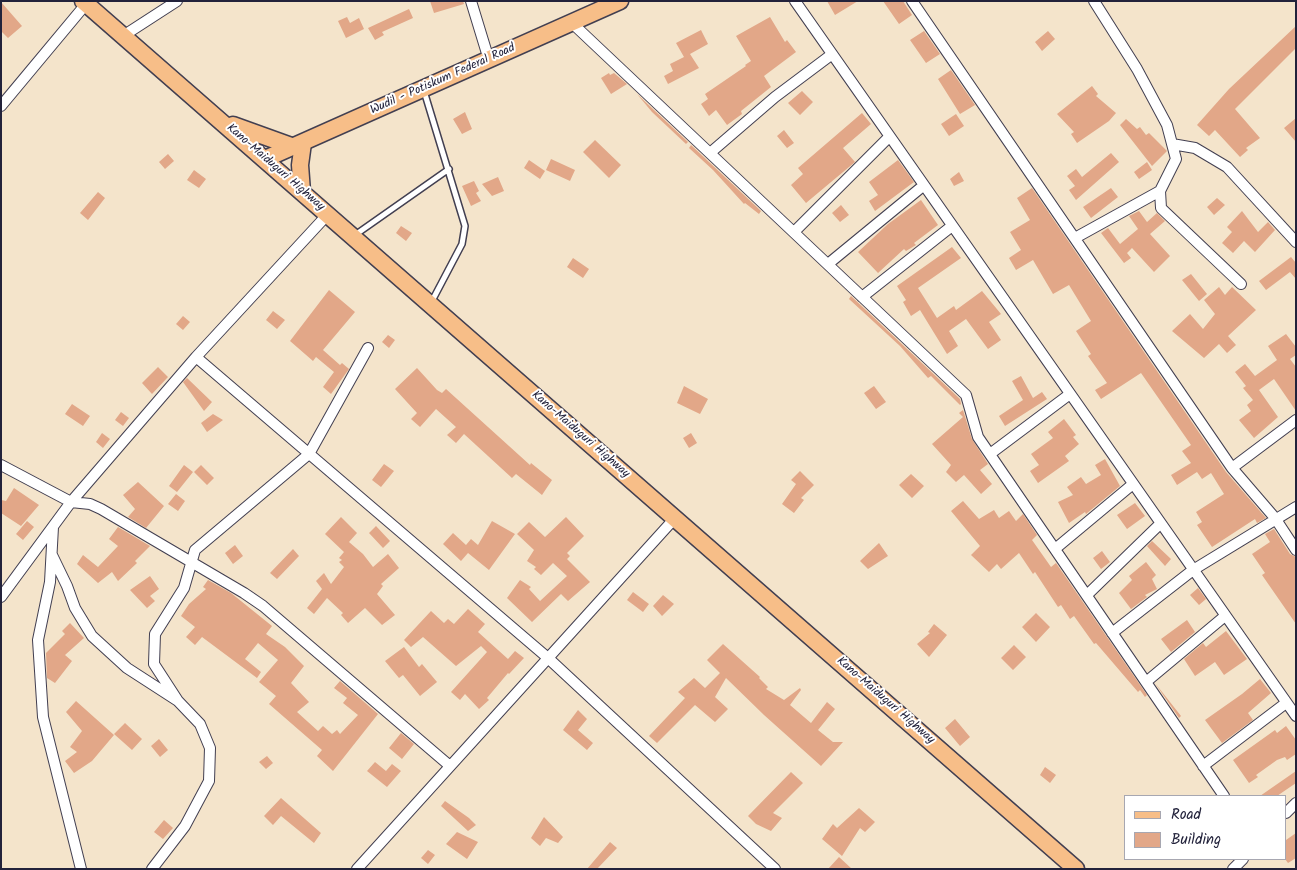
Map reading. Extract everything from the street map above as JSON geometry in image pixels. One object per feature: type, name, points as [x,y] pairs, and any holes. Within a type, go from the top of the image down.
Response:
[{"type":"main road","name":"Wudil - Potiskum Federal Road","points":[[265,159],[620,1]]},
{"type":"main road","name":"Kano-Maiduguri Highway","points":[[84,2],[1076,869]]},
{"type":"main road","points":[[219,119],[264,138],[299,145],[302,192]]},
{"type":"street","points":[[123,36],[177,1]]},
{"type":"street","points":[[471,1],[489,60]]},
{"type":"street","points":[[795,1],[831,55],[1296,716]]},
{"type":"street","points":[[912,1],[1232,468],[1275,518],[1296,550]]},
{"type":"street","points":[[1094,1],[1137,69],[1167,125],[1176,159],[1160,191],[1161,208],[1241,284]]},
{"type":"street","points":[[1,106],[84,2]]},
{"type":"street","points":[[572,23],[966,395],[978,437],[1223,795]]},
{"type":"street","points":[[710,153],[775,97],[831,55]]},
{"type":"street","points":[[794,232],[889,137]]},
{"type":"street","points":[[1172,144],[1195,148],[1227,168],[1296,242]]},
{"type":"street","points":[[828,264],[924,186]]},
{"type":"street","points":[[1075,238],[1160,191]]},
{"type":"street","points":[[1,597],[71,502],[196,357],[328,214]]},
{"type":"street","points":[[862,297],[952,226]]},
{"type":"street","points":[[152,869],[185,826],[209,781],[210,748],[200,724],[178,701],[154,664],[155,634],[184,588],[190,561],[195,550],[309,454],[368,348]]},
{"type":"street","points":[[196,357],[548,658],[775,869]]},
{"type":"street","points":[[990,454],[1070,394]]},
{"type":"street","points":[[1232,468],[1296,420]]},
{"type":"street","points":[[1,465],[71,502],[90,504],[101,509],[264,606],[450,766]]},
{"type":"street","points":[[1055,549],[1133,484]]},
{"type":"street","points":[[1112,633],[1193,570],[1296,506]]},
{"type":"street","points":[[357,869],[675,518]]},
{"type":"street","points":[[1087,595],[1160,524]]},
{"type":"street","points":[[53,527],[50,582],[38,640],[43,717],[81,869]]},
{"type":"street","points":[[52,555],[68,586],[75,608],[92,636],[127,668],[178,701]]},
{"type":"street","points":[[1146,682],[1225,616]]},
{"type":"street","points":[[1203,766],[1286,702]]},
{"type":"street","points":[[1287,812],[1296,803]]},
{"type":"lane","points":[[423,89],[465,226],[462,244],[431,304]]},
{"type":"lane","points":[[353,236],[448,169]]},
{"type":"building","points":[[430,1],[463,1],[464,4],[434,13]]},
{"type":"building","points":[[827,1],[858,1],[835,15]]},
{"type":"building","points":[[883,1],[903,1],[912,15],[899,24]]},
{"type":"building","points":[[1,2],[22,26],[8,38],[1,31]]},
{"type":"building","points":[[409,9],[413,18],[382,32],[384,35],[375,40],[368,28]]},
{"type":"building","points":[[347,17],[350,23],[359,18],[364,29],[346,38],[338,21]]},
{"type":"building","points":[[770,17],[785,42],[787,40],[796,52],[764,76],[771,87],[741,111],[742,114],[727,125],[716,110],[709,116],[701,104],[708,99],[705,94],[751,61],[736,36]]},
{"type":"building","points":[[1296,26],[1296,48],[1235,109],[1260,138],[1246,148],[1248,150],[1240,157],[1215,130],[1209,136],[1197,125],[1229,89]]},
{"type":"building","points":[[701,30],[708,44],[690,54],[699,68],[668,84],[664,76],[673,71],[670,64],[684,57],[676,43]]},
{"type":"building","points":[[924,31],[940,54],[926,63],[910,40]]},
{"type":"building","points":[[1048,31],[1055,39],[1042,51],[1035,42]]},
{"type":"building","points":[[951,70],[975,105],[960,114],[938,79]]},
{"type":"building","points":[[609,73],[610,75],[614,73],[627,84],[611,94],[601,78]]},
{"type":"building","points":[[1092,86],[1098,94],[1096,96],[1116,113],[1109,121],[1077,143],[1071,134],[1074,132],[1057,114]]},
{"type":"building","points":[[802,91],[813,102],[800,115],[788,103]]},
{"type":"building","points":[[637,94],[688,142],[686,144],[652,112]]},
{"type":"building","points":[[465,112],[472,129],[462,134],[453,119]]},
{"type":"building","points":[[862,113],[871,124],[843,148],[855,162],[806,203],[791,185],[803,174],[798,168]]},
{"type":"building","points":[[956,114],[964,126],[949,136],[941,124]]},
{"type":"building","points":[[1296,118],[1296,142],[1284,128]]},
{"type":"building","points":[[1126,119],[1137,129],[1140,127],[1146,135],[1149,133],[1167,151],[1152,166],[1120,125]]},
{"type":"building","points":[[784,130],[794,143],[787,148],[777,136]]},
{"type":"building","points":[[595,140],[621,165],[609,178],[583,152]]},
{"type":"building","points":[[691,145],[761,211],[759,214],[744,204],[713,170],[689,148]]},
{"type":"building","points":[[1111,153],[1119,162],[1076,200],[1069,190],[1075,186],[1067,176],[1076,169],[1082,177]]},
{"type":"building","points":[[168,154],[174,161],[165,169],[159,162]]},
{"type":"building","points":[[551,159],[575,170],[570,181],[546,170]]},
{"type":"building","points":[[529,160],[545,171],[540,179],[524,168]]},
{"type":"building","points":[[898,160],[914,182],[875,211],[869,201],[878,195],[869,182]]},
{"type":"building","points":[[1147,162],[1152,170],[1139,179],[1134,172]]},
{"type":"building","points":[[194,170],[206,179],[199,188],[187,180]]},
{"type":"building","points":[[959,172],[964,181],[954,186],[950,179]]},
{"type":"building","points":[[498,177],[504,191],[492,196],[482,184]]},
{"type":"building","points":[[474,181],[479,191],[476,193],[481,201],[471,206],[462,186]]},
{"type":"building","points":[[1032,188],[1226,472],[1266,518],[1257,523],[1255,519],[1212,547],[1197,525],[1202,522],[1196,512],[1224,494],[1211,473],[1202,479],[1197,472],[1177,485],[1171,475],[1191,463],[1182,451],[1191,445],[1141,373],[1101,399],[1095,390],[1107,383],[1088,356],[1091,354],[1076,331],[1091,321],[1069,285],[1053,294],[1033,260],[1016,270],[1009,258],[1021,250],[1010,232],[1030,220],[1017,198]]},
{"type":"building","points":[[1111,188],[1118,197],[1091,218],[1083,207]]},
{"type":"building","points":[[98,192],[105,198],[88,220],[80,213]]},
{"type":"building","points":[[1217,198],[1225,205],[1214,215],[1207,207]]},
{"type":"building","points":[[921,200],[938,225],[914,243],[916,245],[906,251],[904,249],[878,273],[858,252],[888,224]]},
{"type":"building","points":[[841,205],[849,215],[840,222],[832,213]]},
{"type":"building","points":[[1139,211],[1147,222],[1157,213],[1165,221],[1150,234],[1170,256],[1154,272],[1132,248],[1127,253],[1131,258],[1124,263],[1101,233],[1108,228],[1120,244],[1138,229],[1129,216]]},
{"type":"building","points":[[1242,211],[1258,232],[1268,222],[1275,230],[1255,252],[1244,241],[1233,253],[1222,243],[1232,232],[1227,227]]},
{"type":"building","points":[[401,226],[412,233],[406,241],[396,233]]},
{"type":"building","points":[[952,247],[961,258],[918,288],[937,318],[954,306],[956,310],[982,291],[1001,314],[989,322],[1001,340],[988,349],[966,319],[949,331],[958,346],[947,354],[920,310],[911,316],[903,302],[906,300],[897,286]]},
{"type":"building","points":[[1291,257],[1296,263],[1296,279],[1290,272],[1266,290],[1259,281]]},
{"type":"building","points":[[573,258],[589,269],[583,278],[567,267]]},
{"type":"building","points":[[1191,274],[1207,294],[1199,301],[1182,280]]},
{"type":"building","points":[[1219,287],[1225,295],[1232,287],[1256,310],[1228,336],[1236,345],[1227,353],[1219,344],[1204,358],[1172,331],[1190,314],[1203,329],[1215,314],[1204,300]]},
{"type":"building","points":[[329,290],[355,312],[323,350],[340,365],[342,363],[349,369],[331,394],[323,387],[334,372],[316,357],[313,361],[290,341]]},
{"type":"building","points":[[851,296],[960,399],[961,404],[931,376],[928,378],[900,346],[849,299]]},
{"type":"building","points":[[273,311],[285,320],[277,329],[266,320]]},
{"type":"building","points":[[183,316],[190,322],[183,330],[176,324]]},
{"type":"building","points":[[1286,334],[1296,347],[1296,355],[1290,359],[1296,367],[1296,411],[1274,379],[1259,390],[1278,417],[1254,438],[1239,420],[1251,411],[1247,405],[1253,400],[1243,388],[1246,386],[1235,372],[1245,364],[1255,376],[1277,360],[1268,346]]},
{"type":"building","points":[[388,335],[395,340],[389,348],[382,342]]},
{"type":"building","points":[[158,367],[168,377],[152,394],[142,383]]},
{"type":"building","points":[[417,368],[437,390],[442,393],[446,389],[530,465],[531,463],[552,480],[542,495],[516,474],[512,478],[464,434],[456,443],[447,435],[456,427],[436,409],[420,427],[411,419],[417,413],[395,389]]},
{"type":"building","points":[[1021,376],[1033,398],[1042,392],[1047,399],[1005,426],[999,416],[1023,400],[1012,381]]},
{"type":"building","points":[[187,378],[212,402],[204,411],[183,382]]},
{"type":"building","points":[[684,386],[708,399],[700,414],[677,403]]},
{"type":"building","points":[[874,386],[886,402],[876,409],[864,393]]},
{"type":"building","points":[[72,404],[90,416],[83,426],[65,414]]},
{"type":"building","points":[[963,410],[972,439],[988,464],[980,470],[992,484],[981,494],[964,475],[956,482],[946,472],[951,465],[932,444],[963,417],[959,413]]},
{"type":"building","points":[[121,412],[129,418],[123,426],[115,420]]},
{"type":"building","points":[[213,414],[223,420],[207,432],[201,423]]},
{"type":"building","points":[[1064,419],[1076,435],[1073,437],[1079,444],[1065,456],[1069,461],[1038,483],[1030,471],[1039,465],[1031,454],[1053,438],[1048,432]]},
{"type":"building","points":[[102,433],[110,439],[103,448],[96,442]]},
{"type":"building","points":[[691,433],[697,443],[689,448],[683,438]]},
{"type":"building","points":[[1105,459],[1120,486],[1086,514],[1085,512],[1069,523],[1058,502],[1073,495],[1067,487],[1081,477],[1086,484],[1101,475],[1095,465]]},
{"type":"building","points":[[384,464],[394,471],[381,487],[372,480]]},
{"type":"building","points":[[184,465],[193,472],[177,492],[169,486]]},
{"type":"building","points":[[201,465],[214,478],[207,485],[194,472]]},
{"type":"building","points":[[800,471],[814,485],[801,498],[804,500],[794,513],[782,504],[796,484],[791,480]]},
{"type":"building","points":[[911,474],[924,486],[912,498],[899,485]]},
{"type":"building","points":[[138,482],[164,506],[146,528],[128,517],[135,509],[123,495]]},
{"type":"building","points":[[14,488],[39,505],[21,526],[1,513],[1,500],[6,501]]},
{"type":"building","points":[[176,494],[185,501],[178,511],[168,504]]},
{"type":"building","points":[[963,501],[979,519],[994,510],[999,518],[1009,511],[1016,521],[1023,514],[1037,535],[1032,540],[1051,567],[1056,563],[1147,695],[1145,697],[1140,690],[1138,692],[1096,643],[1094,644],[1074,616],[1070,619],[1061,605],[1058,607],[1035,572],[1033,574],[1019,553],[1001,569],[997,564],[989,572],[971,555],[980,546],[951,511]]},
{"type":"building","points":[[1135,503],[1145,516],[1127,529],[1117,515]]},
{"type":"building","points":[[341,517],[357,533],[349,542],[363,554],[373,567],[388,554],[399,568],[381,584],[383,586],[377,594],[395,615],[382,625],[365,608],[348,623],[341,615],[343,613],[327,598],[314,614],[307,608],[322,589],[316,581],[324,573],[331,584],[344,567],[339,562],[342,560],[339,558],[344,552],[325,534]]},
{"type":"building","points":[[566,517],[584,536],[567,553],[570,556],[567,559],[590,582],[568,601],[561,594],[532,622],[507,598],[520,580],[531,587],[529,589],[540,601],[567,576],[553,563],[541,575],[534,569],[536,567],[527,561],[534,550],[517,534],[529,522],[545,537]]},
{"type":"building","points":[[27,521],[34,527],[23,540],[16,534]]},
{"type":"building","points":[[492,521],[515,534],[489,570],[468,553],[461,561],[443,544],[453,533],[466,545],[471,539],[478,545]]},
{"type":"building","points":[[376,526],[390,541],[383,548],[369,533]]},
{"type":"building","points":[[118,527],[150,546],[135,561],[137,563],[118,581],[112,572],[98,583],[77,564],[83,555],[98,567],[118,546],[109,539]]},
{"type":"building","points":[[1274,529],[1290,554],[1296,557],[1296,624],[1262,575],[1265,573],[1252,554],[1270,542],[1265,534]]},
{"type":"building","points":[[1152,541],[1171,559],[1165,566],[1147,546]]},
{"type":"building","points":[[879,543],[888,556],[868,569],[860,561]]},
{"type":"building","points":[[235,545],[243,556],[233,564],[225,553]]},
{"type":"building","points":[[293,549],[299,556],[277,579],[270,573]]},
{"type":"building","points":[[1102,551],[1110,562],[1101,569],[1093,558]]},
{"type":"building","points":[[1146,562],[1156,575],[1152,579],[1157,589],[1145,595],[1147,597],[1131,609],[1119,593],[1132,580],[1129,576]]},
{"type":"building","points":[[150,576],[159,589],[150,596],[155,601],[147,608],[130,590]]},
{"type":"building","points":[[208,580],[231,593],[272,626],[266,634],[285,647],[304,666],[291,683],[309,702],[297,712],[318,731],[323,726],[332,734],[337,730],[340,734],[358,715],[343,703],[347,698],[334,688],[340,681],[378,714],[333,771],[317,756],[322,750],[269,704],[276,696],[259,682],[278,660],[258,643],[245,659],[261,672],[257,678],[202,637],[195,645],[186,637],[195,627],[181,616],[189,604],[206,589],[203,587]]},
{"type":"building","points":[[1198,588],[1206,599],[1199,605],[1190,595]]},
{"type":"building","points":[[633,592],[649,604],[643,612],[627,600]]},
{"type":"building","points":[[663,595],[674,604],[662,616],[653,606]]},
{"type":"building","points":[[468,609],[485,624],[478,632],[508,659],[515,651],[524,658],[508,673],[487,698],[489,700],[479,709],[465,694],[460,700],[451,692],[487,652],[481,646],[456,666],[423,637],[411,647],[404,640],[431,611],[444,623],[448,619],[454,624]]},
{"type":"building","points":[[1036,613],[1050,627],[1036,642],[1022,627]]},
{"type":"building","points":[[1187,620],[1195,632],[1171,652],[1161,639]]},
{"type":"building","points":[[70,623],[84,638],[65,655],[72,661],[55,683],[47,678],[46,653],[65,634],[62,631]]},
{"type":"building","points":[[934,624],[947,635],[929,657],[917,644],[930,633],[928,632]]},
{"type":"building","points":[[1226,631],[1247,659],[1224,675],[1215,662],[1195,676],[1184,659],[1203,643],[1206,647]]},
{"type":"building","points":[[723,644],[760,677],[768,687],[766,689],[784,700],[800,688],[801,690],[790,705],[811,723],[827,702],[835,709],[818,730],[833,742],[843,742],[821,766],[726,678],[715,697],[728,709],[715,722],[695,705],[657,743],[649,736],[685,698],[678,692],[694,678],[705,688],[720,673],[707,660]]},
{"type":"building","points":[[1014,645],[1026,657],[1013,670],[1001,658]]},
{"type":"building","points":[[404,647],[419,667],[422,664],[437,682],[420,696],[403,675],[399,678],[385,661]]},
{"type":"building","points":[[1260,679],[1271,693],[1248,713],[1253,720],[1222,743],[1205,720]]},
{"type":"building","points":[[1155,683],[1181,716],[1179,718]]},
{"type":"building","points":[[76,701],[114,735],[92,761],[74,773],[65,761],[77,752],[70,747],[82,731],[66,712]]},
{"type":"building","points":[[578,710],[587,719],[578,730],[593,743],[587,750],[563,730]]},
{"type":"building","points":[[955,719],[970,737],[960,746],[945,728]]},
{"type":"building","points":[[125,723],[142,739],[132,750],[114,734]]},
{"type":"building","points":[[1286,726],[1296,740],[1296,754],[1287,760],[1285,757],[1277,760],[1256,775],[1258,777],[1249,783],[1233,760],[1275,730],[1277,733]]},
{"type":"building","points":[[401,733],[414,744],[402,759],[389,748]]},
{"type":"building","points":[[159,739],[168,750],[160,757],[151,746]]},
{"type":"building","points":[[267,756],[273,763],[266,769],[259,762]]},
{"type":"building","points":[[375,762],[386,771],[392,764],[401,771],[387,787],[367,771]]},
{"type":"building","points":[[1045,767],[1056,775],[1050,783],[1040,775]]},
{"type":"building","points":[[1296,771],[1296,783],[1278,795],[1261,795]]},
{"type":"building","points":[[791,772],[803,783],[773,813],[782,818],[771,831],[756,824],[748,816]]},
{"type":"building","points":[[281,798],[321,833],[314,843],[281,816],[273,825],[264,816]]},
{"type":"building","points":[[445,801],[476,825],[468,831],[441,806]]},
{"type":"building","points":[[859,808],[875,822],[865,832],[860,828],[842,856],[822,839],[833,824],[837,828]]},
{"type":"building","points":[[544,817],[563,837],[558,843],[546,838],[540,846],[531,838]]},
{"type":"building","points":[[164,820],[173,828],[163,839],[154,832]]},
{"type":"building","points":[[457,832],[478,842],[467,859],[446,844]]},
{"type":"building","points":[[1296,833],[1296,858],[1288,863],[1286,860],[1287,839]]},
{"type":"building","points":[[610,842],[617,848],[597,869],[587,869]]},
{"type":"building","points":[[428,850],[435,855],[428,864],[421,858]]},
{"type":"building","points":[[839,857],[852,869],[828,869]]}]
